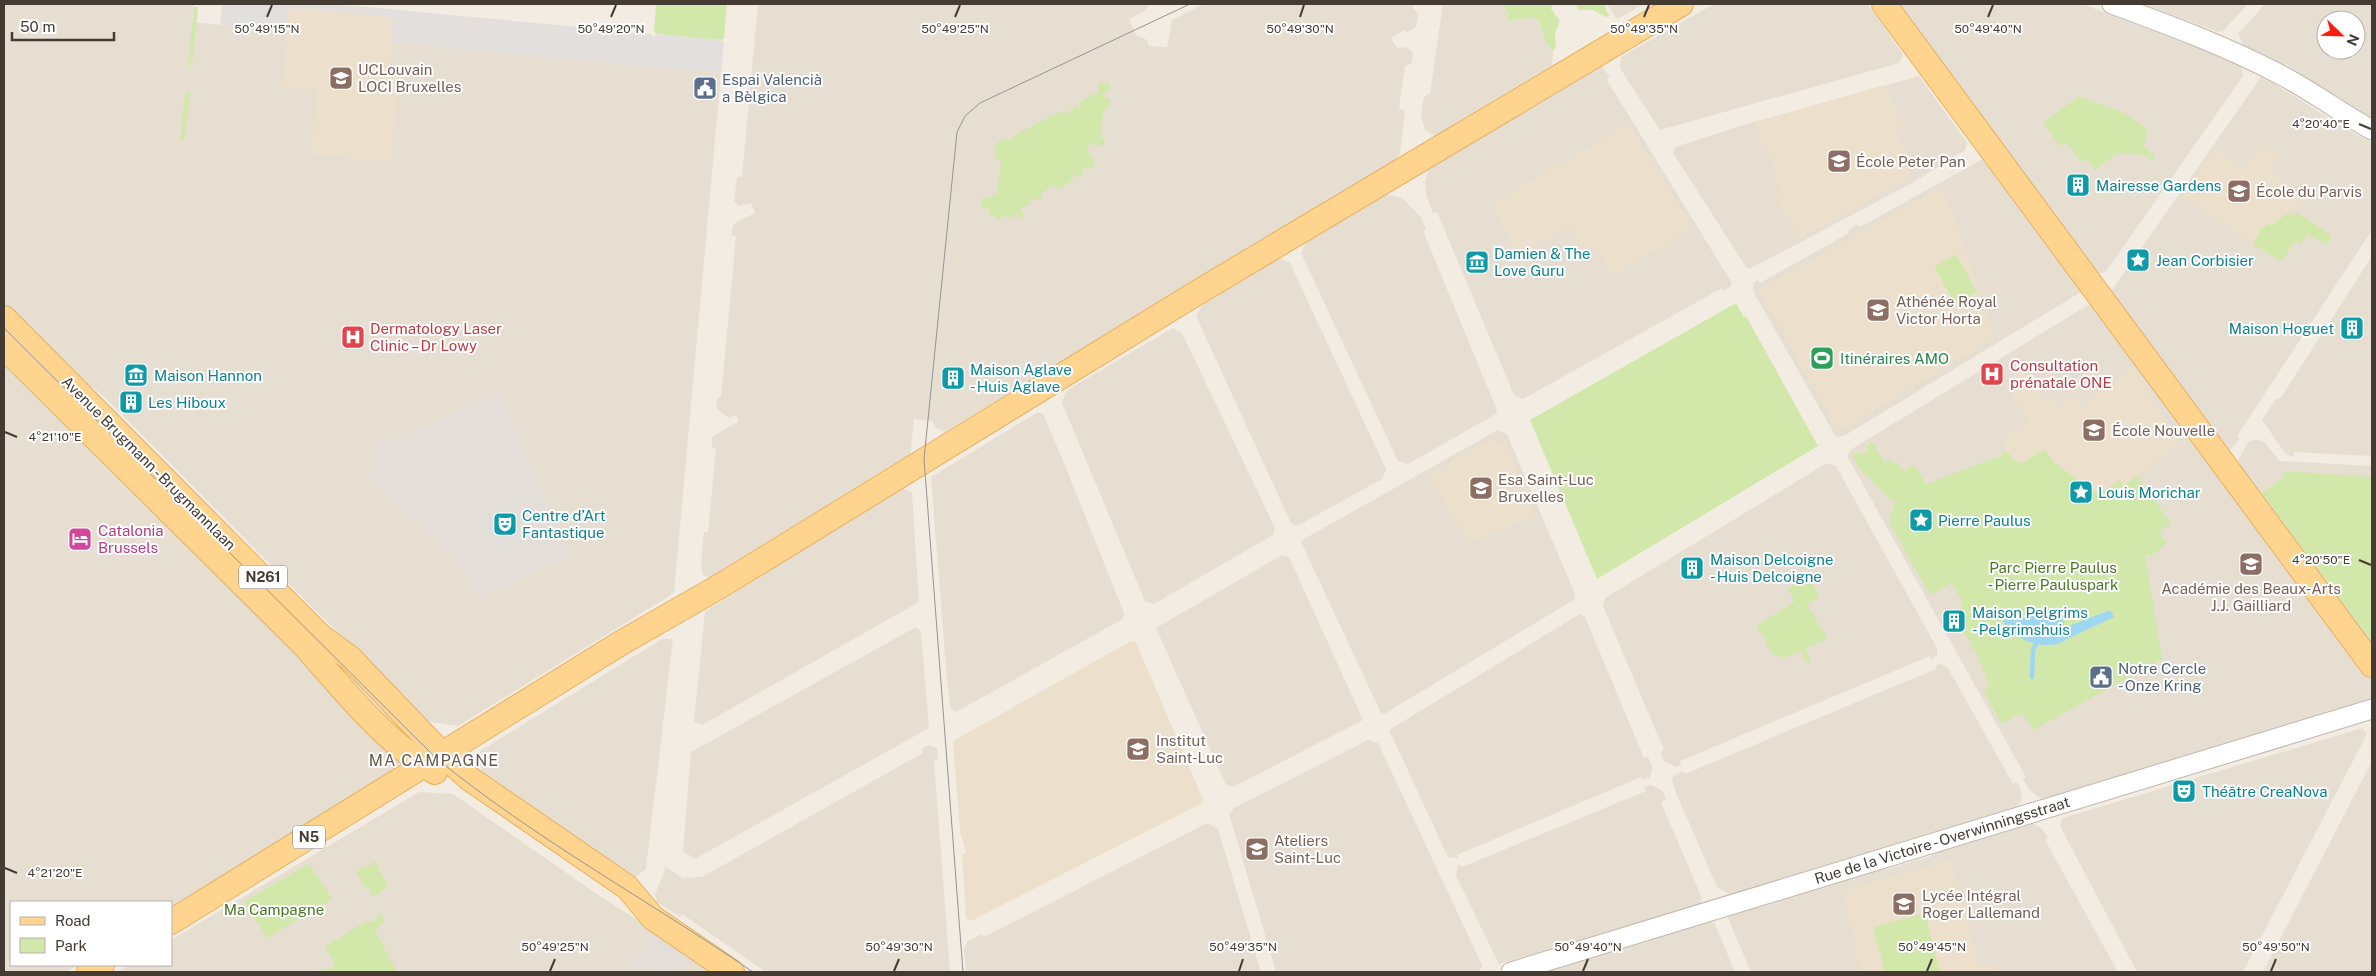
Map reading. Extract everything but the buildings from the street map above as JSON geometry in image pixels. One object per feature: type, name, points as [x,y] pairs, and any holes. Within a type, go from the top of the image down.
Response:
[{"type":"main road","name":"N5","points":[[172,921],[1195,294],[1681,4]]},
{"type":"main road","points":[[1884,4],[2372,666]]},
{"type":"main road","name":"Avenue Brugmann - Brugmannlaan","points":[[4,318],[320,636],[350,658],[433,760]]},
{"type":"main road","name":"Avenue Brugmann - Brugmannlaan","points":[[4,347],[304,645],[336,684],[375,723],[433,760]]},
{"type":"main road","name":"N261","points":[[433,760],[470,779],[627,887],[653,918],[732,972]]},
{"type":"main road","name":"N261","points":[[642,905],[688,932],[747,972]]},
{"type":"main road","points":[[89,972],[100,966]]},
{"type":"street","points":[[2112,4],[2209,40],[2282,75],[2343,115],[2372,130]]},
{"type":"street","name":"Rue de la Victoire - Overwinningsstraat","points":[[1511,972],[2372,709]]},
{"type":"shaded area","points":[[4,4],[194,4],[192,22],[286,32],[289,8],[394,17],[392,42],[721,73],[674,593],[458,726],[425,721],[103,395],[76,377],[4,309]]},
{"type":"shaded area","points":[[222,4],[335,4],[651,34],[654,37],[657,34],[721,40],[724,43],[721,73],[391,42],[393,17],[289,8],[286,32],[220,26]]},
{"type":"shaded area","points":[[758,4],[1149,4],[1145,11],[1129,19],[1136,35],[1147,40],[1149,46],[1167,47],[1172,20],[1204,4],[1414,4],[1413,8],[1418,14],[1416,27],[1406,33],[1404,30],[1391,38],[1397,48],[1406,47],[1413,52],[1412,63],[1405,66],[1399,108],[1405,111],[1400,153],[1394,163],[1363,183],[1357,182],[945,432],[936,428],[932,421],[914,419],[910,458],[899,464],[898,461],[735,562],[736,565],[710,578],[703,575],[701,564],[704,532],[708,532],[716,449],[712,448],[712,437],[739,421],[736,415],[729,418],[716,408],[717,398],[721,397],[736,236],[732,235],[732,227],[735,223],[755,213],[751,203],[739,206],[734,201],[737,177],[742,177]]},
{"type":"shaded area","points":[[1443,4],[1503,4],[1509,14],[1506,20],[1535,18],[1540,24],[1550,49],[1553,51],[1552,65],[1455,123],[1454,129],[1435,136],[1425,130],[1421,115],[1424,97],[1430,93]]},
{"type":"shaded area","points":[[1607,4],[1644,4],[1617,19]]},
{"type":"shaded area","points":[[1714,4],[1868,4],[1903,54],[1899,63],[1660,130],[1620,68],[1621,57]]},
{"type":"shaded area","points":[[1897,4],[2082,4],[2197,47],[2229,56],[2241,66],[2243,76],[2105,273],[2091,273]]},
{"type":"shaded area","points":[[2144,4],[2248,4],[2223,31],[2218,32]]},
{"type":"shaded area","points":[[2265,4],[2372,4],[2372,121],[2286,64],[2283,68],[2244,46],[2238,34]]},
{"type":"shaded area","name":"UCLouvain LOCI Bruxelles","points":[[289,8],[394,17],[389,68],[400,69],[391,162],[312,155],[317,89],[282,86]]},
{"type":"shaded area","points":[[1600,65],[1610,77],[1607,80],[1732,283],[1724,291],[1722,288],[1523,399],[1514,395],[1437,212],[1433,213],[1427,197],[1425,183],[1429,169],[1438,159]]},
{"type":"shaded area","points":[[1919,76],[1967,143],[1965,150],[1912,183],[1749,269],[1673,153],[1675,147],[1750,123]]},
{"type":"shaded area","points":[[2265,76],[2276,79],[2273,83],[2372,143],[2372,230],[2237,436],[2240,438],[2228,451],[2110,293],[2261,77]]},
{"type":"shaded area","name":"École Peter Pan","points":[[1884,85],[1903,126],[1897,128],[1911,176],[1800,239],[1783,208],[1780,209],[1777,197],[1781,195],[1768,150],[1764,151],[1756,122]]},
{"type":"shaded area","points":[[1628,123],[1693,228],[1612,276],[1594,244],[1584,249],[1569,226],[1518,256],[1492,204],[1562,162],[1563,164]]},
{"type":"shaded area","name":"École du Parvis","points":[[2267,145],[2281,159],[2271,168],[2279,177],[2281,176],[2302,203],[2260,232],[2253,244],[2183,196],[2215,149],[2242,167]]},
{"type":"shaded area","name":"Athénée Royal Victor Horta","points":[[1983,159],[1990,160],[2083,285],[2081,292],[1844,436],[1836,437],[1754,293],[1753,283],[1758,280],[1760,283],[1849,233],[1848,230],[1858,224],[1860,227]]},
{"type":"shaded area","name":"Athénée Royal Victor Horta","points":[[1943,186],[1995,338],[1838,431],[1759,290]]},
{"type":"shaded area","points":[[1384,194],[1402,198],[1421,217],[1426,230],[1423,231],[1497,410],[1496,414],[1408,464],[1398,461],[1301,253],[1306,242]]},
{"type":"shaded area","points":[[2372,256],[2372,456],[2294,452],[2294,456],[2290,456],[2285,453],[2262,420],[2276,399],[2280,399]]},
{"type":"shaded area","points":[[1280,258],[1290,263],[1386,469],[1382,479],[1297,526],[1291,523],[1196,316],[1203,304]]},
{"type":"shaded area","points":[[2088,305],[2095,305],[2372,680],[2372,702],[2352,709],[2351,705],[2068,791],[2069,795],[2046,800],[2037,796],[2029,789],[2023,779],[2026,777],[1847,456],[1850,450]]},
{"type":"shaded area","points":[[1173,328],[1182,333],[1275,528],[1273,535],[1154,604],[1145,601],[1062,403],[1069,389]]},
{"type":"shaded area","points":[[4,362],[399,731],[400,762],[394,773],[172,907],[172,901],[10,901],[10,966],[76,966],[66,972],[4,972]]},
{"type":"shaded area","name":"École Nouvelle","points":[[2132,367],[2151,393],[2148,397],[2182,442],[2124,485],[2120,480],[2107,490],[2097,492],[2090,489],[2054,462],[2050,454],[2022,463],[2006,451],[2002,438],[2029,421],[2003,382],[2025,369],[2044,400],[2052,395],[2058,405],[2072,395],[2080,406]]},
{"type":"shaded area","points":[[499,394],[569,557],[480,596],[462,565],[367,476],[376,467],[376,446]]},
{"type":"shaded area","points":[[1038,412],[1043,414],[1061,456],[1124,613],[1123,619],[956,712],[951,709],[947,680],[931,477]]},
{"type":"shaded area","points":[[1498,430],[1507,434],[1575,594],[1575,599],[1384,714],[1381,713],[1301,542]]},
{"type":"shaded area","name":"Esa Saint-Luc Bruxelles","points":[[1492,439],[1496,445],[1505,441],[1536,515],[1469,543],[1429,475]]},
{"type":"shaded area","points":[[2255,439],[2264,442],[2280,461],[2372,466],[2372,651],[2236,464],[2248,442]]},
{"type":"shaded area","points":[[1827,463],[1836,466],[1937,648],[1937,655],[1931,660],[1930,656],[1680,761],[1681,765],[1677,767],[1665,762],[1660,752],[1664,750],[1603,606],[1605,598]]},
{"type":"shaded area","points":[[902,488],[912,493],[919,602],[702,725],[694,721],[705,612]]},
{"type":"shaded area","points":[[1282,555],[1289,557],[1363,720],[1233,787],[1226,785],[1156,628]]},
{"type":"shaded area","points":[[1580,614],[1585,617],[1644,758],[1648,757],[1653,768],[1650,777],[1643,780],[1641,777],[1457,855],[1458,858],[1448,857],[1389,730]]},
{"type":"shaded area","points":[[916,627],[921,632],[929,728],[695,859],[683,851],[691,752]]},
{"type":"shaded area","points":[[662,639],[673,639],[646,869],[634,878],[510,792],[481,775],[480,751]]},
{"type":"shaded area","points":[[1131,641],[1136,642],[1204,802],[971,921],[966,918],[962,855],[966,852],[960,832],[953,741]]},
{"type":"shaded area","points":[[1941,664],[1948,668],[2013,784],[2017,782],[2022,799],[2017,808],[2001,815],[1999,812],[1877,849],[1878,852],[1849,861],[1848,858],[1751,888],[1751,891],[1731,895],[1717,887],[1676,793],[1672,781],[1674,775],[1684,771],[1685,774],[1936,669],[1935,666]]},
{"type":"shaded area","points":[[2362,728],[2367,734],[2243,972],[2137,972],[2060,826],[2063,818]]},
{"type":"shaded area","points":[[1368,740],[1378,743],[1482,965],[1480,971],[1276,972],[1229,814],[1234,808]]},
{"type":"shaded area","points":[[929,745],[937,748],[938,759],[934,760],[950,972],[766,972],[682,914],[680,917],[657,902],[655,894],[666,867],[683,878],[702,877],[923,753],[921,749]]},
{"type":"shaded area","points":[[2372,761],[2372,972],[2263,972]]},
{"type":"shaded area","points":[[1651,785],[1662,790],[1666,799],[1661,802],[1701,896],[1701,903],[1499,964],[1456,876],[1458,866],[1461,865],[1462,867],[1646,791],[1645,787]]},
{"type":"shaded area","points":[[419,792],[453,794],[594,892],[717,972],[117,972],[128,966],[172,966],[172,939]]},
{"type":"shaded area","points":[[1207,823],[1218,829],[1261,972],[966,972],[964,949],[967,942],[982,934],[984,937]]},
{"type":"shaded area","points":[[2032,823],[2042,829],[2048,838],[2045,840],[2118,972],[1751,972],[1728,918],[1729,914],[1756,904],[1757,907],[1824,887],[1823,883],[1882,865],[1884,870],[1932,856],[1931,851],[1960,842],[1961,845],[2017,828],[2016,824]]},
{"type":"shaded area","name":"Lycée Intégral Roger Lallemand","points":[[1952,860],[1979,966],[1996,965],[1995,972],[1854,972],[1861,970],[1842,891]]},
{"type":"shaded area","points":[[1710,921],[1715,924],[1735,972],[1542,972]]},
{"type":"shaded area","points":[[653,933],[690,957],[680,972],[627,972]]},
{"type":"green space","points":[[656,4],[727,4],[724,38],[721,40],[657,34],[654,32]]},
{"type":"green space","points":[[1503,4],[1553,4],[1551,9],[1560,21],[1555,33],[1556,47],[1553,51],[1549,47],[1535,18],[1506,20],[1509,14]]},
{"type":"green space","points":[[1575,4],[1604,4],[1609,16],[1606,17],[1593,10],[1579,10]]},
{"type":"green space","points":[[194,7],[198,7],[192,65],[188,65]]},
{"type":"green space","points":[[1102,82],[1103,84],[1108,82],[1110,87],[1102,98],[1110,98],[1108,110],[1104,110],[1100,138],[1105,139],[1104,146],[1091,144],[1087,148],[1096,165],[1086,170],[1084,167],[1081,170],[1083,175],[1077,178],[1074,174],[1071,176],[1073,180],[1057,190],[1054,185],[1040,194],[1042,198],[1036,201],[1034,197],[1029,200],[1032,204],[1020,208],[1025,217],[1020,219],[1017,214],[1008,219],[1006,215],[997,220],[993,215],[990,215],[990,208],[981,209],[982,197],[991,198],[994,193],[997,193],[1001,160],[995,159],[997,142],[1008,138],[1009,141],[1014,138],[1013,136],[1057,113],[1062,111],[1064,114],[1074,108],[1075,104],[1078,110],[1081,109],[1079,103],[1099,91],[1097,84]]},
{"type":"green space","points":[[185,92],[190,93],[185,139],[180,142]]},
{"type":"green space","points":[[2079,96],[2127,114],[2148,130],[2143,147],[2155,156],[2152,160],[2144,155],[2117,153],[2095,170],[2086,158],[2081,162],[2066,142],[2060,146],[2043,123]]},
{"type":"green space","points":[[2296,212],[2332,236],[2326,245],[2308,234],[2301,244],[2295,241],[2281,262],[2253,244],[2260,232],[2258,231],[2269,223],[2271,226],[2286,214],[2294,215]]},
{"type":"green space","points":[[1956,254],[1977,292],[1956,305],[1934,267]]},
{"type":"green space","points":[[1736,303],[1744,317],[1746,316],[1818,446],[1597,579],[1530,420]]},
{"type":"green space","name":"Parc Pierre Paulus - Pierre Pauluspark","points":[[1872,442],[1885,463],[1890,460],[1893,464],[1898,462],[1904,471],[1914,465],[1926,484],[2000,456],[2006,451],[2015,461],[2022,463],[2044,449],[2054,462],[2093,491],[2102,492],[2120,480],[2124,485],[2137,476],[2171,523],[2159,532],[2167,543],[2152,555],[2145,555],[2162,659],[2033,730],[2024,715],[2021,717],[2019,714],[2002,724],[1983,690],[1990,687],[1975,650],[1971,649],[1973,645],[1963,632],[1968,629],[1959,612],[1962,610],[1960,607],[1963,603],[1952,583],[1930,595],[1889,522],[1895,501],[1894,498],[1891,500],[1860,469],[1852,455],[1858,452],[1860,455],[1868,451],[1865,447]]},
{"type":"green space","points":[[2284,471],[2372,477],[2372,642],[2262,493],[2284,477]]},
{"type":"green space","points":[[1808,577],[1820,596],[1807,604],[1828,639],[1806,648],[1811,661],[1806,663],[1801,651],[1782,659],[1780,654],[1774,657],[1757,625],[1795,602],[1788,589]]},
{"type":"green space","points":[[372,861],[375,861],[388,887],[373,897],[370,895],[372,893],[369,888],[366,889],[356,872],[366,865],[367,867],[373,864]]},
{"type":"green space","name":"Ma Campagne","points":[[309,863],[332,899],[267,938],[244,902]]},
{"type":"green space","points":[[379,912],[385,922],[375,930],[397,972],[315,972],[323,968],[325,971],[335,965],[325,947],[366,921],[375,922]]},
{"type":"green space","points":[[1925,913],[1940,972],[1885,972],[1873,927]]},
{"type":"water","points":[[2051,610],[2058,611],[2063,616],[2064,628],[2108,611],[2111,611],[2114,617],[2052,645],[2032,643],[2023,639],[2008,628],[2003,621],[2005,616],[2009,614],[2024,618]]},
{"type":"waterway","points":[[2032,677],[2033,650],[2036,644]]},
{"type":"tram line","points":[[963,972],[924,459],[957,132],[965,116],[980,103],[1190,4]]},
{"type":"tram line","points":[[4,328],[436,758],[552,842],[753,972]]},
{"type":"place","name":"UCLouvain LOCI Bruxelles","points":[[341,78]]},
{"type":"place","name":"Espai Valencià a Bèlgica","points":[[705,88]]},
{"type":"place","name":"École Peter Pan","points":[[1839,161]]},
{"type":"place","name":"Mairesse Gardens","points":[[2078,185]]},
{"type":"place","name":"École du Parvis","points":[[2239,191]]},
{"type":"place","name":"Jean Corbisier","points":[[2138,260]]},
{"type":"place","name":"Damien & The Love Guru","points":[[1477,262]]},
{"type":"place","name":"Athénée Royal Victor Horta","points":[[1878,310]]},
{"type":"place","name":"Maison Hoguet","points":[[2352,328]]},
{"type":"place","name":"Dermatology Laser Clinic – Dr Lowy","points":[[353,337]]},
{"type":"place","name":"Itinéraires AMO","points":[[1822,358]]},
{"type":"place","name":"Consultation prénatale ONE","points":[[1992,374]]},
{"type":"place","name":"Maison Hannon","points":[[136,375]]},
{"type":"place","name":"Maison Aglave - Huis Aglave","points":[[953,378]]},
{"type":"place","name":"Les Hiboux","points":[[131,402]]},
{"type":"place","name":"École Nouvelle","points":[[2094,430]]},
{"type":"place","name":"Esa Saint-Luc Bruxelles","points":[[1481,488]]},
{"type":"place","name":"Louis Morichar","points":[[2081,492]]},
{"type":"place","name":"Pierre Paulus","points":[[1921,520]]},
{"type":"place","name":"Centre d’Art Fantastique","points":[[505,524]]},
{"type":"place","name":"Catalonia Brussels","points":[[80,539]]},
{"type":"place","name":"Académie des Beaux-Arts J.J. Gailliard","points":[[2251,564]]},
{"type":"place","name":"Maison Delcoigne - Huis Delcoigne","points":[[1692,568]]},
{"type":"place","name":"Maison Pelgrims - Pelgrimshuis","points":[[1954,621]]},
{"type":"place","name":"Notre Cercle - Onze Kring","points":[[2101,677]]},
{"type":"place","name":"Institut Saint-Luc","points":[[1138,749]]},
{"type":"place","name":"Théâtre CreaNova","points":[[2184,791]]},
{"type":"place","name":"Ateliers Saint-Luc","points":[[1257,849]]},
{"type":"place","name":"Lycée Intégral Roger Lallemand","points":[[1904,904]]},
{"type":"district","name":"MA CAMPAGNE","points":[[434,760]]}]
